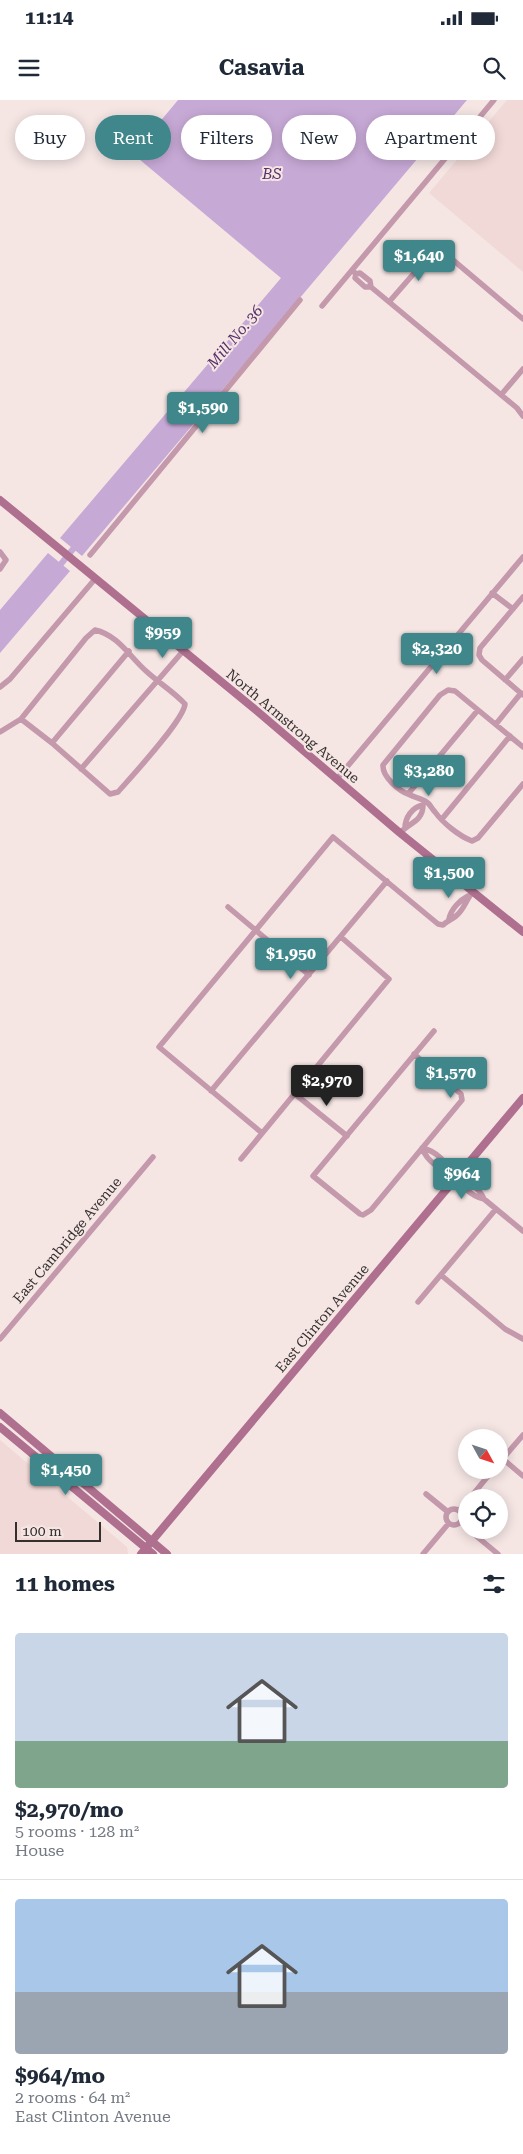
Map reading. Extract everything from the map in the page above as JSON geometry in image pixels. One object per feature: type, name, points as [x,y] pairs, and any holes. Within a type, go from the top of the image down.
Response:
[{"type":"street","points":[[322,306],[354,272],[494,100]]},
{"type":"street","points":[[388,302],[436,248],[440,249],[523,319]]},
{"type":"street","points":[[354,272],[360,273],[370,281],[371,287],[501,395],[523,416]]},
{"type":"street","points":[[90,556],[300,300]]},
{"type":"street","points":[[501,395],[523,369]]},
{"type":"street","name":"North Armstrong Avenue","points":[[0,500],[184,650],[336,780],[402,831],[470,895],[523,932]]},
{"type":"street","points":[[0,552],[6,560],[0,569]]},
{"type":"street","points":[[336,780],[523,557]]},
{"type":"street","points":[[0,687],[10,679],[95,579]]},
{"type":"street","points":[[492,593],[513,609]]},
{"type":"street","points":[[496,724],[522,694],[478,655],[480,648],[523,597]]},
{"type":"street","points":[[0,732],[21,719],[86,638],[95,630],[109,635],[129,652],[158,682],[185,704],[185,710],[118,792],[110,794],[52,743],[21,719]]},
{"type":"street","points":[[81,769],[184,650]]},
{"type":"street","points":[[52,743],[129,652]]},
{"type":"street","points":[[506,680],[523,659]]},
{"type":"street","points":[[523,747],[455,691],[448,690],[440,695],[382,765],[382,771],[385,776],[408,794],[424,803],[464,838],[472,842],[478,838],[523,784]]},
{"type":"street","points":[[408,794],[478,710]]},
{"type":"street","points":[[442,819],[510,736]]},
{"type":"street","points":[[402,831],[405,820],[417,806],[424,803]]},
{"type":"street","points":[[402,831],[412,825],[423,813],[424,803]]},
{"type":"street","points":[[413,811],[419,817]]},
{"type":"street","points":[[262,1132],[159,1047],[333,837],[438,924],[443,925],[449,919],[455,917],[468,902],[470,895]]},
{"type":"street","points":[[211,1091],[387,882]]},
{"type":"street","points":[[228,907],[309,975]]},
{"type":"street","points":[[241,1158],[389,979],[341,938]]},
{"type":"street","points":[[414,1054],[458,1090],[463,1097],[371,1210],[363,1215],[356,1212],[313,1176],[414,1054],[434,1031]]},
{"type":"street","points":[[295,1094],[347,1136]]},
{"type":"street","name":"East Clinton Avenue","points":[[143,1551],[523,1098]]},
{"type":"street","points":[[422,1148],[430,1150],[437,1155],[450,1166],[457,1178],[470,1184],[480,1192],[484,1199],[523,1231]]},
{"type":"street","name":"East Cambridge Avenue","points":[[0,1339],[153,1157]]},
{"type":"street","points":[[418,1302],[496,1209]]},
{"type":"street","points":[[441,1275],[505,1329],[523,1339]]},
{"type":"street","points":[[0,1413],[166,1554]]},
{"type":"street","points":[[0,1427],[143,1551],[153,1554]]},
{"type":"street","points":[[508,1453],[523,1435]]},
{"type":"street","points":[[508,1466],[523,1476]]},
{"type":"street","points":[[477,1489],[486,1479]]},
{"type":"street","points":[[426,1494],[448,1512]]},
{"type":"street","points":[[448,1512],[458,1511]]},
{"type":"street","points":[[448,1512],[446,1517],[449,1523],[456,1525],[458,1524]]},
{"type":"street","points":[[423,1554],[449,1523]]},
{"type":"street","points":[[480,1539],[498,1554]]},
{"type":"shaded area","points":[[507,100],[523,100],[523,272],[429,193],[457,160],[495,160],[494,115]]},
{"type":"shaded area","points":[[0,1440],[127,1547],[128,1554],[0,1554]]},
{"type":"water","name":"BS","points":[[178,100],[467,100],[454,115],[366,115],[366,160],[416,160],[82,556],[60,538],[281,278],[140,160],[171,160],[171,115],[166,115]]},
{"type":"water","points":[[48,553],[70,571],[0,653],[0,610]]},
{"type":"waterway","name":"Mill No. 36","points":[[56,570],[78,543]]}]
